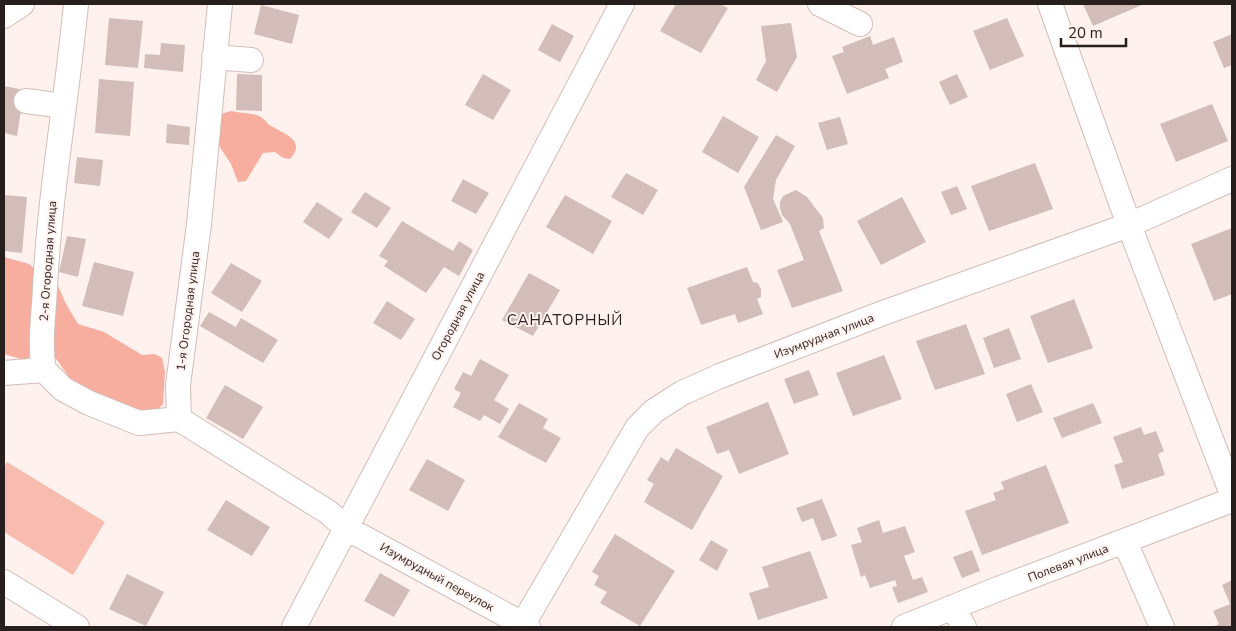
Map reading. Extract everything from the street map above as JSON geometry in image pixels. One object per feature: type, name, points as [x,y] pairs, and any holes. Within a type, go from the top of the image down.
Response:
[{"type":"street","points":[[4,16],[22,4]]},
{"type":"street","name":"2-я Огородная улица","points":[[44,370],[42,344],[46,264],[54,175],[70,67],[76,4]]},
{"type":"street","name":"1-я Огородная улица","points":[[179,419],[178,385],[199,224],[220,4]]},
{"type":"street","name":"Огородная улица","points":[[294,627],[622,4]]},
{"type":"street","points":[[820,4],[860,24]]},
{"type":"street","points":[[1050,4],[1129,225],[1232,494]]},
{"type":"street","points":[[214,57],[251,60]]},
{"type":"street","points":[[26,101],[64,106]]},
{"type":"street","name":"Изумрудная улица","points":[[526,626],[637,428],[654,411],[682,393],[720,376],[884,313],[1129,225],[1232,179]]},
{"type":"street","points":[[4,373],[44,370],[63,389],[89,403],[139,423],[179,419],[328,512],[346,528]]},
{"type":"street","name":"Полевая улица","points":[[909,626],[959,617],[1125,542],[1232,500]]},
{"type":"street","name":"Изумрудный переулок","points":[[346,528],[526,626]]},
{"type":"street","points":[[1125,542],[1162,627]]},
{"type":"street","points":[[4,582],[77,627]]},
{"type":"shaded area","points":[[231,111],[259,116],[292,138],[296,147],[290,159],[283,158],[275,152],[263,153],[246,181],[238,182],[231,164],[218,144],[221,114]]},
{"type":"shaded area","points":[[4,257],[29,264],[38,272],[55,279],[66,304],[78,324],[104,332],[142,355],[155,354],[162,358],[165,372],[163,404],[154,414],[135,414],[94,396],[69,377],[46,348],[24,360],[4,354]]},
{"type":"shaded area","points":[[7,462],[105,522],[73,575],[4,532],[4,468]]},
{"type":"building","points":[[676,4],[720,4],[728,8],[701,53],[660,31]]},
{"type":"building","points":[[1083,4],[1144,4],[1093,26]]},
{"type":"building","points":[[261,5],[299,15],[292,44],[254,34]]},
{"type":"building","points":[[109,18],[143,21],[138,68],[105,65]]},
{"type":"building","points":[[1007,18],[1024,56],[990,70],[973,31]]},
{"type":"building","points":[[791,23],[797,57],[777,92],[756,80],[766,61],[761,26]]},
{"type":"building","points":[[552,24],[574,36],[560,62],[538,50]]},
{"type":"building","points":[[1232,34],[1232,65],[1224,68],[1213,42]]},
{"type":"building","points":[[870,36],[873,45],[894,37],[903,62],[885,69],[889,78],[847,94],[832,56],[844,52],[842,47]]},
{"type":"building","points":[[161,43],[185,45],[183,72],[144,68],[145,54],[160,55]]},
{"type":"building","points":[[237,74],[262,75],[262,111],[236,110]]},
{"type":"building","points":[[483,74],[511,90],[493,120],[465,105]]},
{"type":"building","points":[[957,74],[968,97],[950,105],[939,82]]},
{"type":"building","points":[[99,79],[134,82],[130,136],[95,133]]},
{"type":"building","points":[[4,86],[24,90],[17,136],[4,133]]},
{"type":"building","points":[[1212,104],[1228,141],[1176,162],[1160,124]]},
{"type":"building","points":[[723,116],[759,137],[738,173],[702,152]]},
{"type":"building","points":[[840,117],[848,144],[827,150],[818,123]]},
{"type":"building","points":[[167,124],[190,127],[189,145],[166,143]]},
{"type":"building","points":[[776,135],[795,146],[776,180],[773,199],[783,222],[761,230],[744,187]]},
{"type":"building","points":[[77,157],[103,160],[100,186],[74,183]]},
{"type":"building","points":[[1035,163],[1053,209],[989,231],[971,186]]},
{"type":"building","points":[[626,173],[658,190],[643,215],[611,197]]},
{"type":"building","points":[[463,179],[489,193],[476,214],[451,201]]},
{"type":"building","points":[[957,186],[967,209],[951,215],[941,192]]},
{"type":"building","points":[[796,190],[807,197],[823,218],[824,228],[819,231],[843,291],[792,308],[777,270],[804,260],[790,224],[782,215],[780,208],[783,196]]},
{"type":"building","points":[[365,192],[391,208],[377,228],[351,212]]},
{"type":"building","points":[[4,195],[27,197],[22,253],[4,251]]},
{"type":"building","points":[[565,195],[612,221],[593,254],[546,227]]},
{"type":"building","points":[[902,197],[926,242],[881,265],[857,221]]},
{"type":"building","points":[[317,202],[343,219],[329,239],[303,222]]},
{"type":"building","points":[[402,221],[453,251],[459,241],[473,250],[459,276],[444,267],[426,293],[384,266],[388,261],[379,256]]},
{"type":"building","points":[[1232,228],[1232,294],[1214,301],[1191,244]]},
{"type":"building","points":[[67,236],[86,239],[78,277],[59,272]]},
{"type":"building","points":[[94,262],[134,272],[123,316],[82,306]]},
{"type":"building","points":[[231,263],[262,281],[242,312],[211,293]]},
{"type":"building","points":[[747,267],[753,282],[758,283],[761,289],[761,297],[757,299],[763,314],[738,323],[735,314],[701,325],[687,288]]},
{"type":"building","points":[[529,273],[560,290],[533,336],[502,320]]},
{"type":"building","points":[[1074,299],[1093,348],[1048,363],[1030,316]]},
{"type":"building","points":[[387,301],[415,319],[401,340],[373,323]]},
{"type":"building","points":[[209,312],[236,327],[241,318],[278,340],[263,363],[200,326]]},
{"type":"building","points":[[966,324],[985,374],[935,390],[916,341]]},
{"type":"building","points":[[1009,328],[1021,359],[994,368],[983,338]]},
{"type":"building","points":[[884,355],[902,399],[853,416],[836,373]]},
{"type":"building","points":[[480,359],[509,375],[494,400],[509,409],[500,424],[484,415],[480,421],[453,407],[461,393],[454,389],[463,372],[471,376]]},
{"type":"building","points":[[809,370],[819,395],[794,404],[784,379]]},
{"type":"building","points":[[1031,384],[1043,412],[1017,422],[1006,394]]},
{"type":"building","points":[[225,385],[263,407],[243,439],[206,418]]},
{"type":"building","points":[[768,402],[789,454],[739,474],[729,450],[717,454],[706,427]]},
{"type":"building","points":[[519,403],[548,419],[543,428],[561,438],[546,463],[498,437]]},
{"type":"building","points":[[1093,403],[1102,423],[1062,438],[1053,418]]},
{"type":"building","points":[[1141,427],[1144,435],[1156,431],[1164,451],[1158,454],[1165,475],[1122,489],[1114,465],[1123,462],[1113,437]]},
{"type":"building","points":[[676,448],[723,476],[692,530],[644,502],[654,484],[647,480],[661,457],[668,462]]},
{"type":"building","points":[[427,459],[465,480],[448,511],[409,490]]},
{"type":"building","points":[[1046,465],[1069,523],[982,555],[965,511],[996,500],[993,493],[1004,489],[1001,482]]},
{"type":"building","points":[[822,499],[837,536],[822,541],[813,518],[802,522],[796,508]]},
{"type":"building","points":[[226,500],[270,527],[252,556],[207,530]]},
{"type":"building","points":[[879,520],[883,533],[905,526],[915,552],[904,556],[913,580],[922,577],[928,592],[898,603],[892,587],[897,586],[895,580],[870,588],[865,575],[861,577],[851,545],[862,542],[857,528]]},
{"type":"building","points":[[615,534],[675,571],[640,626],[600,603],[607,592],[594,585],[599,576],[592,572]]},
{"type":"building","points":[[711,540],[728,550],[717,571],[699,560]]},
{"type":"building","points":[[972,550],[980,571],[962,578],[953,557]]},
{"type":"building","points":[[810,551],[828,598],[758,620],[749,593],[769,587],[762,567]]},
{"type":"building","points":[[380,573],[410,590],[394,617],[364,601]]},
{"type":"building","points":[[127,574],[164,592],[146,626],[109,609]]},
{"type":"building","points":[[1232,580],[1232,627],[1212,627],[1219,624],[1213,611],[1230,604],[1222,585]]},
{"type":"district","name":"САНАТОРНЫЙ","points":[[565,320]]}]
